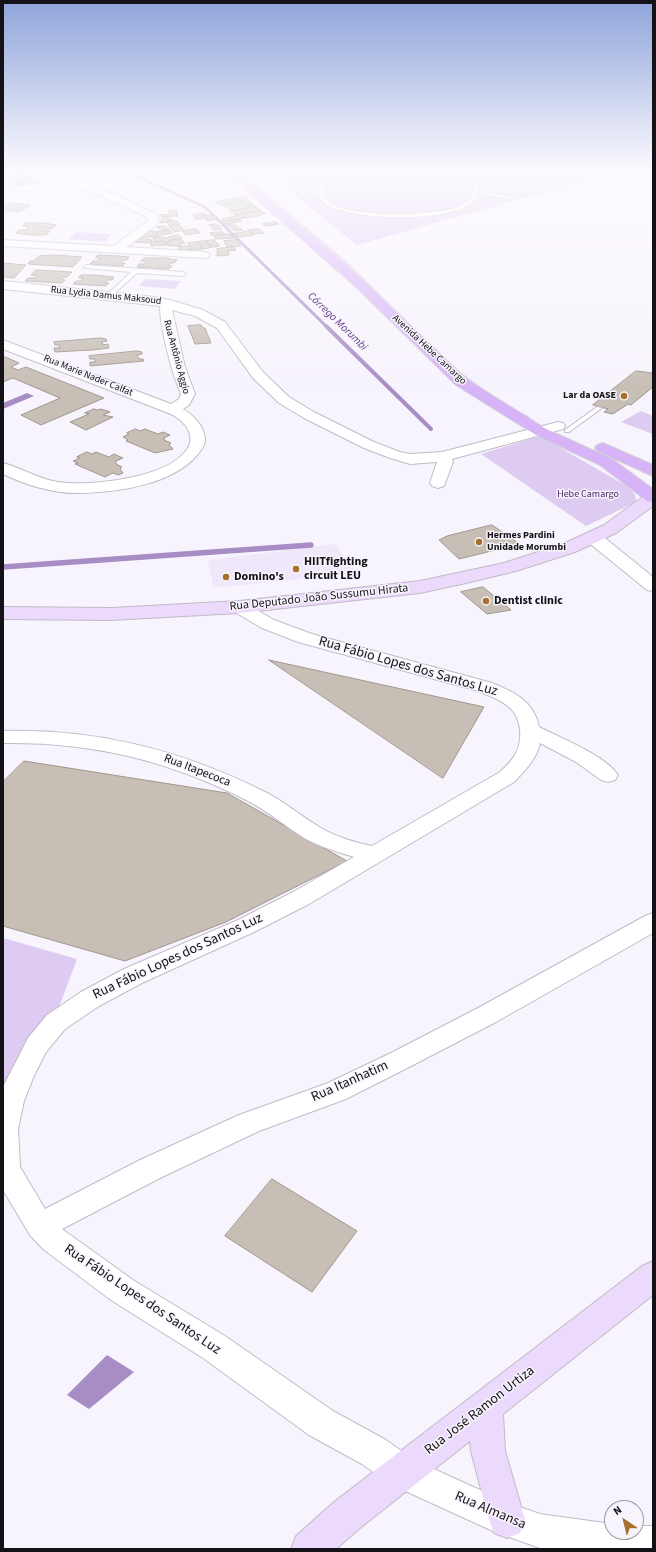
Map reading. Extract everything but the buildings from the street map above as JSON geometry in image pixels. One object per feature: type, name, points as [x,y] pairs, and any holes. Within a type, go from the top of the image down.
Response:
[{"type":"main road","name":"Avenida Hebe Camargo","points":[[314,243],[360,284],[462,382],[541,432],[606,462],[653,497]]},
{"type":"main road","name":"Avenida Hebe Camargo","points":[[331,243],[432,340],[455,358]]},
{"type":"main road","name":"Avenida Hebe Camargo","points":[[478,377],[489,386],[562,429],[653,471]]},
{"type":"main road","name":"Rua Deputado João Sussumu Hirata","points":[[3,613],[104,614],[239,607],[420,587],[458,580],[510,567],[594,538],[624,521],[653,497]]},
{"type":"main road","name":"Rua Deputado João Sussumu Hirata","points":[[624,521],[653,511]]},
{"type":"main road","name":"Rua José Ramon Urtiza","points":[[309,1549],[347,1515],[653,1276]]},
{"type":"main road","points":[[486,1406],[488,1451],[507,1520]]},
{"type":"street","points":[[10,243],[204,255]]},
{"type":"street","points":[[118,250],[125,243]]},
{"type":"street","name":"Rua Lydia Damus Maksoud","points":[[3,285],[166,303],[198,312],[221,326],[258,375],[284,400],[309,415],[369,445],[410,459],[443,457],[541,432],[562,429]]},
{"type":"street","name":"Rua Antônio Aggio","points":[[166,303],[165,315],[172,338],[178,371],[188,394],[183,404],[172,409]]},
{"type":"street","name":"Rua Marie Nader Calfat","points":[[3,344],[172,409]]},
{"type":"street","name":"Rua Antônio Aggio","points":[[3,468],[26,480],[67,488],[93,489],[150,477],[165,471],[185,459],[190,455],[197,444],[198,436],[190,421],[172,409]]},
{"type":"street","points":[[438,483],[445,462],[443,457]]},
{"type":"street","points":[[594,538],[653,586]]},
{"type":"street","name":"Rua Fábio Lopes dos Santos Luz","points":[[239,607],[268,624],[305,638],[478,685],[505,695],[515,700],[524,710],[527,717],[530,740],[527,751],[514,770],[507,777],[294,902],[246,926],[132,976],[90,999],[56,1022],[38,1045],[20,1078],[11,1100],[4,1129],[6,1169],[40,1226],[53,1240],[122,1290],[214,1347],[321,1423],[374,1452],[402,1472]]},
{"type":"street","points":[[529,730],[583,757],[608,775]]},
{"type":"street","name":"Rua Itapecoca","points":[[3,737],[48,737],[112,745],[151,754],[255,795],[313,833],[339,845],[376,854]]},
{"type":"street","name":"Rua Itanhatim","points":[[40,1226],[150,1169],[249,1123],[337,1091],[402,1059],[487,1015],[653,922]]},
{"type":"street","name":"Rua Almansa","points":[[402,1472],[507,1520],[540,1531],[613,1542],[653,1544]]},
{"type":"lane","points":[[87,267],[183,274]]},
{"type":"lane","points":[[109,296],[136,271]]},
{"type":"lane","points":[[562,429],[598,408]]},
{"type":"shaded area","points":[[27,393],[34,396],[3,409],[3,403]]},
{"type":"shaded area","points":[[335,544],[357,573],[213,588],[208,560]]},
{"type":"shaded area","points":[[107,1355],[134,1372],[89,1409],[67,1395]]},
{"type":"green space","points":[[321,243],[325,243],[346,261],[455,368],[497,399],[530,417],[528,418],[461,377],[350,268]]},
{"type":"green space","points":[[145,279],[181,281],[175,289],[139,286]]},
{"type":"green space","points":[[641,411],[653,416],[653,434],[621,422]]},
{"type":"green space","name":"Hebe Camargo","points":[[540,436],[630,488],[635,495],[636,501],[586,526],[481,454]]},
{"type":"green space","points":[[3,938],[77,959],[3,1157]]},
{"type":"waterway","name":"Córrego Morumbi","points":[[242,243],[327,327]]},
{"type":"waterway","name":"Córrego Morumbi","points":[[326,326],[431,429]]},
{"type":"waterway","points":[[3,567],[311,545]]},
{"type":"place","name":"Lar da OASE","points":[[624,396]]},
{"type":"place","name":"Hermes Pardini Unidade Morumbi","points":[[479,542]]},
{"type":"place","name":"HIITfighting circuit LEU","points":[[296,569]]},
{"type":"place","name":"Domino's","points":[[226,577]]},
{"type":"place","name":"Dentist clinic","points":[[486,601]]}]
